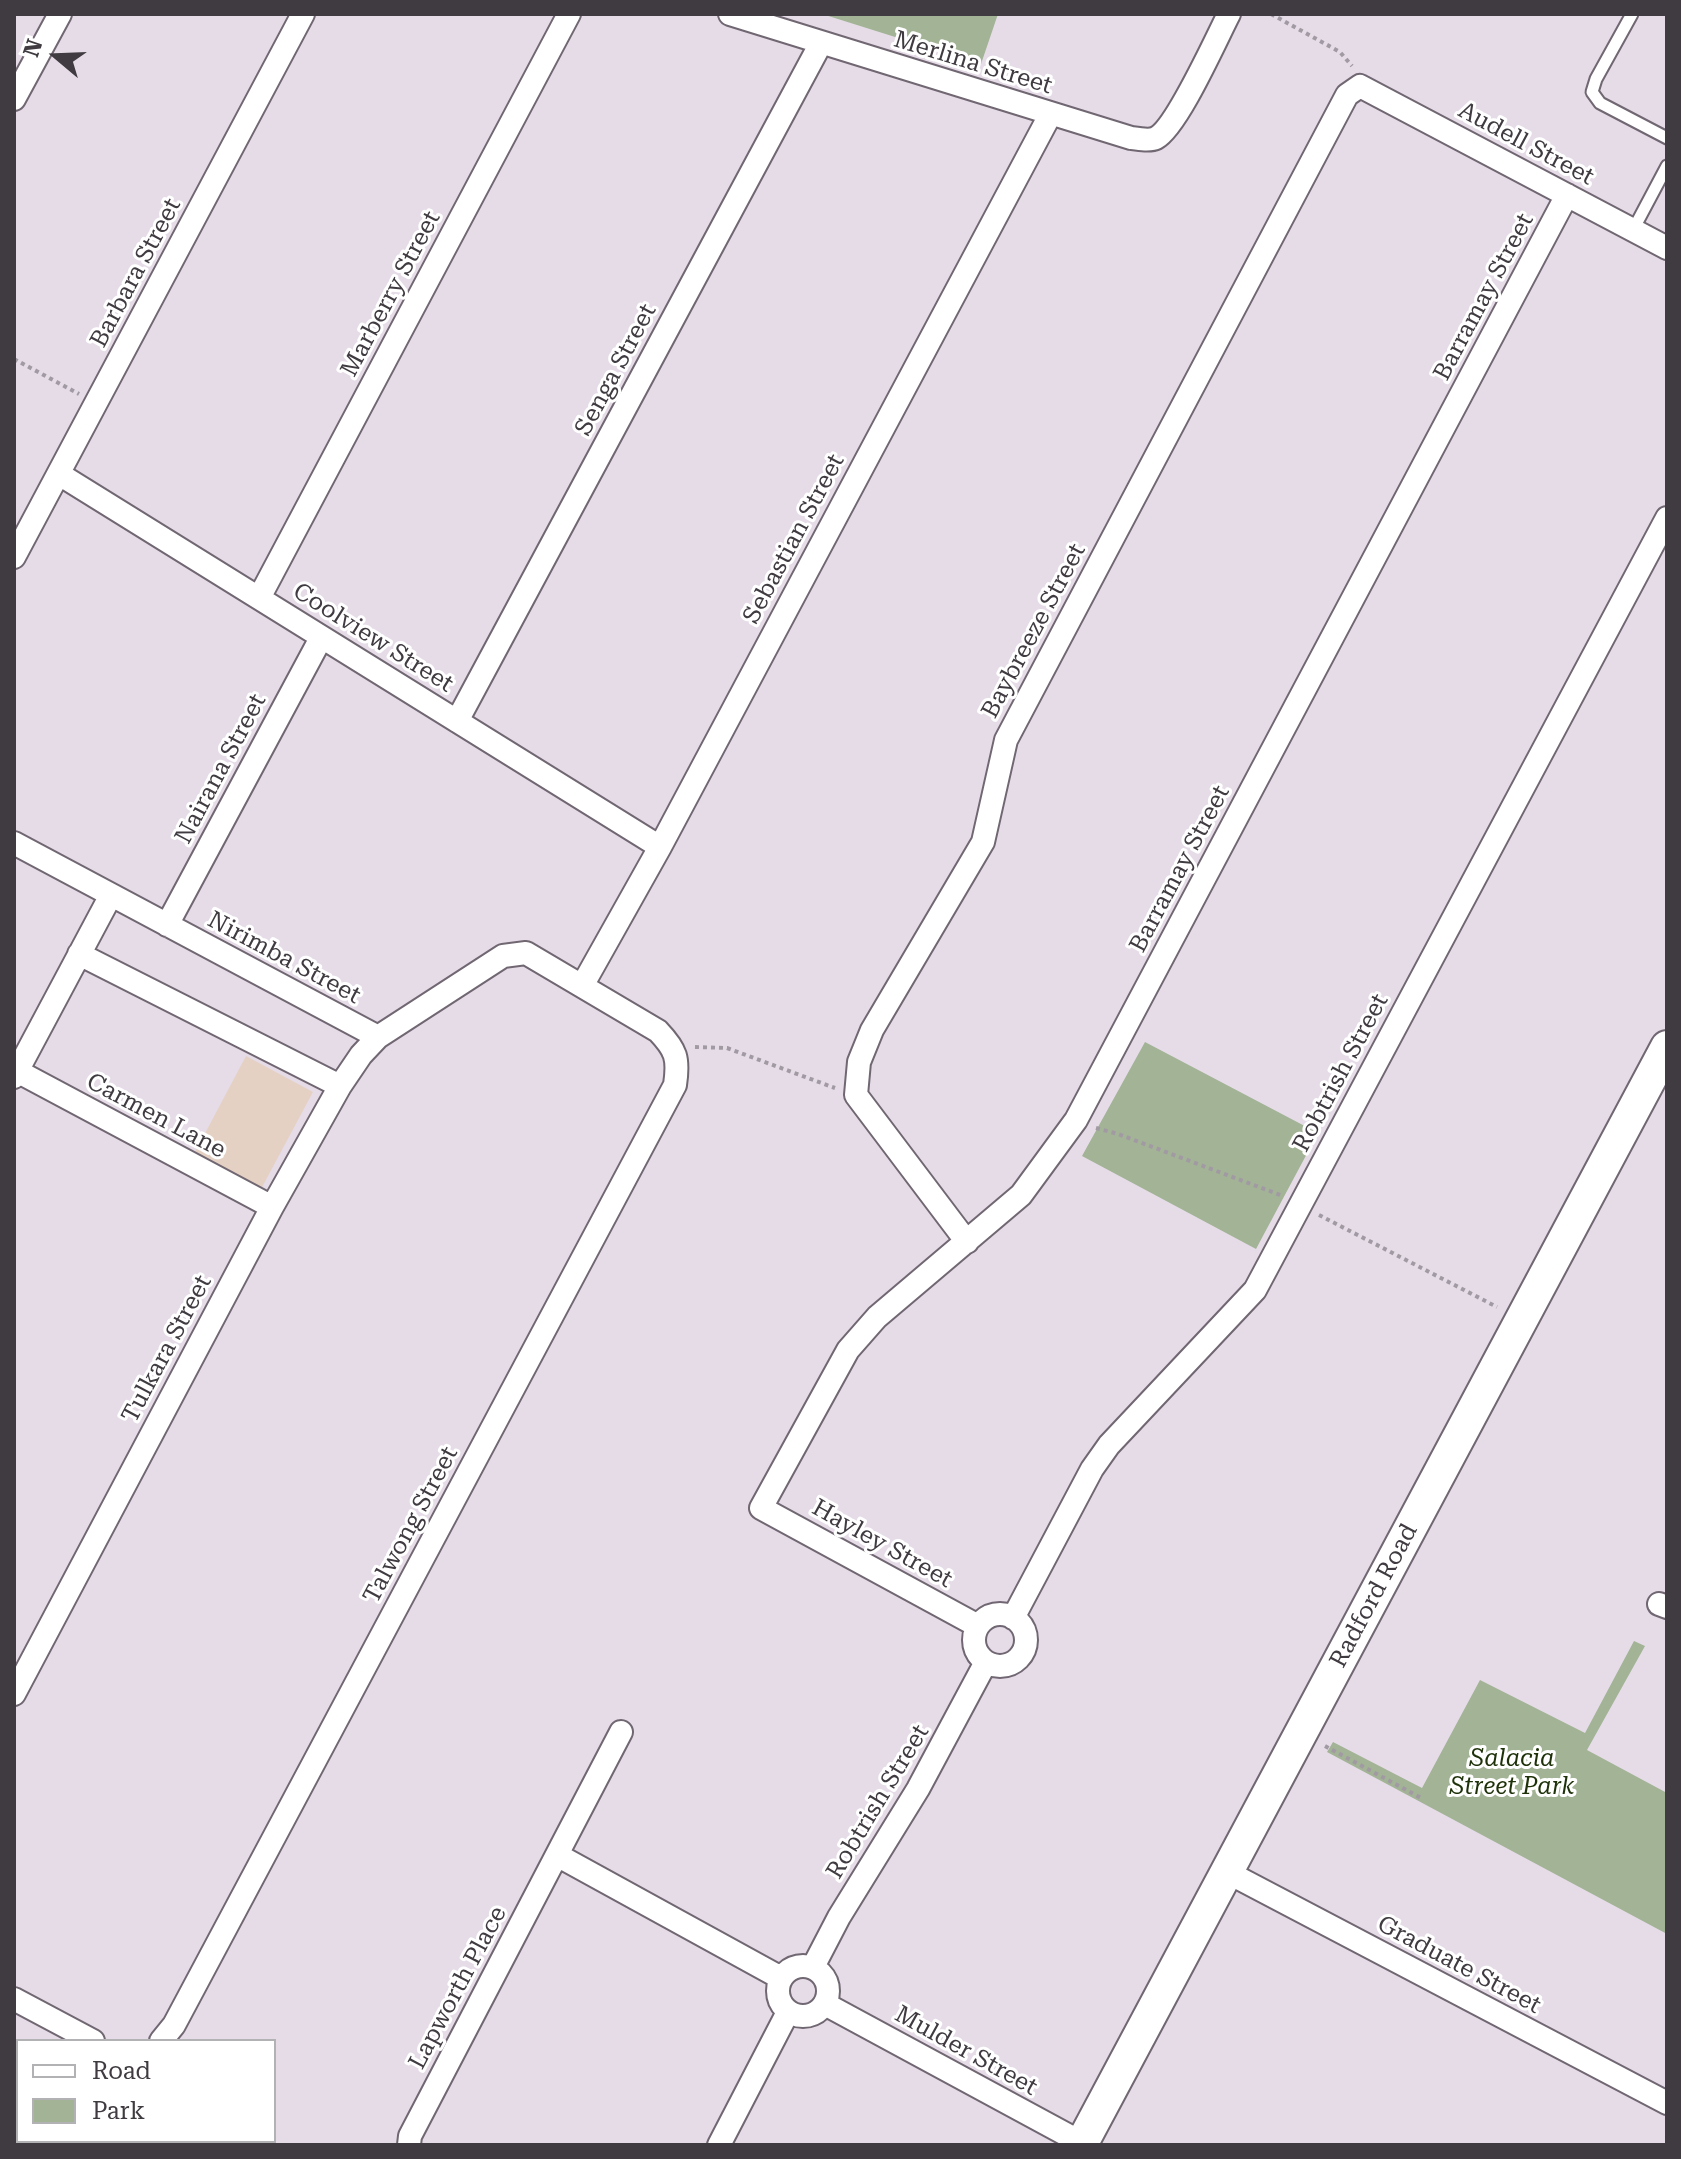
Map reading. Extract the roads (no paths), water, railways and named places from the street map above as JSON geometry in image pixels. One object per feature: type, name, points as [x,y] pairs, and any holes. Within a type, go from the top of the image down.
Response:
[{"type":"street","points":[[14,99],[60,14]]},
{"type":"street","name":"Barbara Street","points":[[14,557],[303,14]]},
{"type":"street","name":"Marberry Street","points":[[259,598],[569,14]]},
{"type":"street","name":"Merlina Street","points":[[730,14],[1131,138],[1156,138],[1172,123],[1229,14]]},
{"type":"street","name":"Senga Street","points":[[457,721],[821,43]]},
{"type":"street","name":"Audell Street","points":[[1358,79],[1667,248]]},
{"type":"street","name":"Baybreeze Street","points":[[967,1242],[856,1095],[859,1062],[872,1030],[983,842],[1006,740],[1358,79]]},
{"type":"street","name":"Sebastian Street","points":[[582,986],[660,847],[1050,115]]},
{"type":"street","name":"Barramay Street","points":[[761,1508],[848,1350],[877,1317],[1021,1195],[1076,1120],[1567,195]]},
{"type":"street","name":"Coolview Street","points":[[59,474],[660,847]]},
{"type":"street","name":"Robtrish Street","points":[[1013,1618],[1092,1469],[1109,1445],[1255,1290],[1667,518]]},
{"type":"street","name":"Nairana Street","points":[[167,925],[321,638]]},
{"type":"street","name":"Nirimba Street","points":[[14,843],[378,1037]]},
{"type":"street","points":[[15,1074],[111,895]]},
{"type":"street","points":[[378,1037],[513,952],[526,953],[582,986]]},
{"type":"street","points":[[79,954],[340,1086]]},
{"type":"street","name":"Talwong Street","points":[[162,2039],[182,2011],[675,1085],[678,1066],[665,1039],[582,986]]},
{"type":"street","name":"Tulkara Street","points":[[14,1694],[272,1207],[340,1086],[361,1055],[378,1037]]},
{"type":"street","name":"Radford Road","points":[[1081,2144],[1667,1047]]},
{"type":"street","name":"Carmen Lane","points":[[15,1074],[272,1207]]},
{"type":"street","name":"Hayley Street","points":[[761,1508],[978,1626]]},
{"type":"street","points":[[1004,1614],[1013,1618],[1025,1634],[1022,1654],[1005,1665],[995,1666],[986,1662],[974,1646],[978,1626],[994,1615],[1004,1614]]},
{"type":"street","name":"Robtrish Street","points":[[813,1967],[839,1917],[918,1789],[986,1662]]},
{"type":"street","name":"Lapworth Place","points":[[409,2145],[410,2136],[621,1732]]},
{"type":"street","points":[[557,1855],[781,1978]]},
{"type":"street","name":"Graduate Street","points":[[1227,1872],[1667,2103]]},
{"type":"street","points":[[813,1967],[829,1989],[825,2004],[808,2016],[788,2012],[780,2003],[778,1990],[781,1978],[790,1968],[813,1967]]},
{"type":"street","points":[[14,1999],[89,2039]]},
{"type":"street","name":"Mulder Street","points":[[825,2004],[1081,2144]]},
{"type":"street","points":[[719,2145],[788,2012]]},
{"type":"lane","points":[[1632,14],[1592,92],[1600,103],[1667,138]]},
{"type":"lane","points":[[1633,230],[1667,166]]},
{"type":"park label","name":"Salacia Street Park","points":[[1512,1773]]}]
